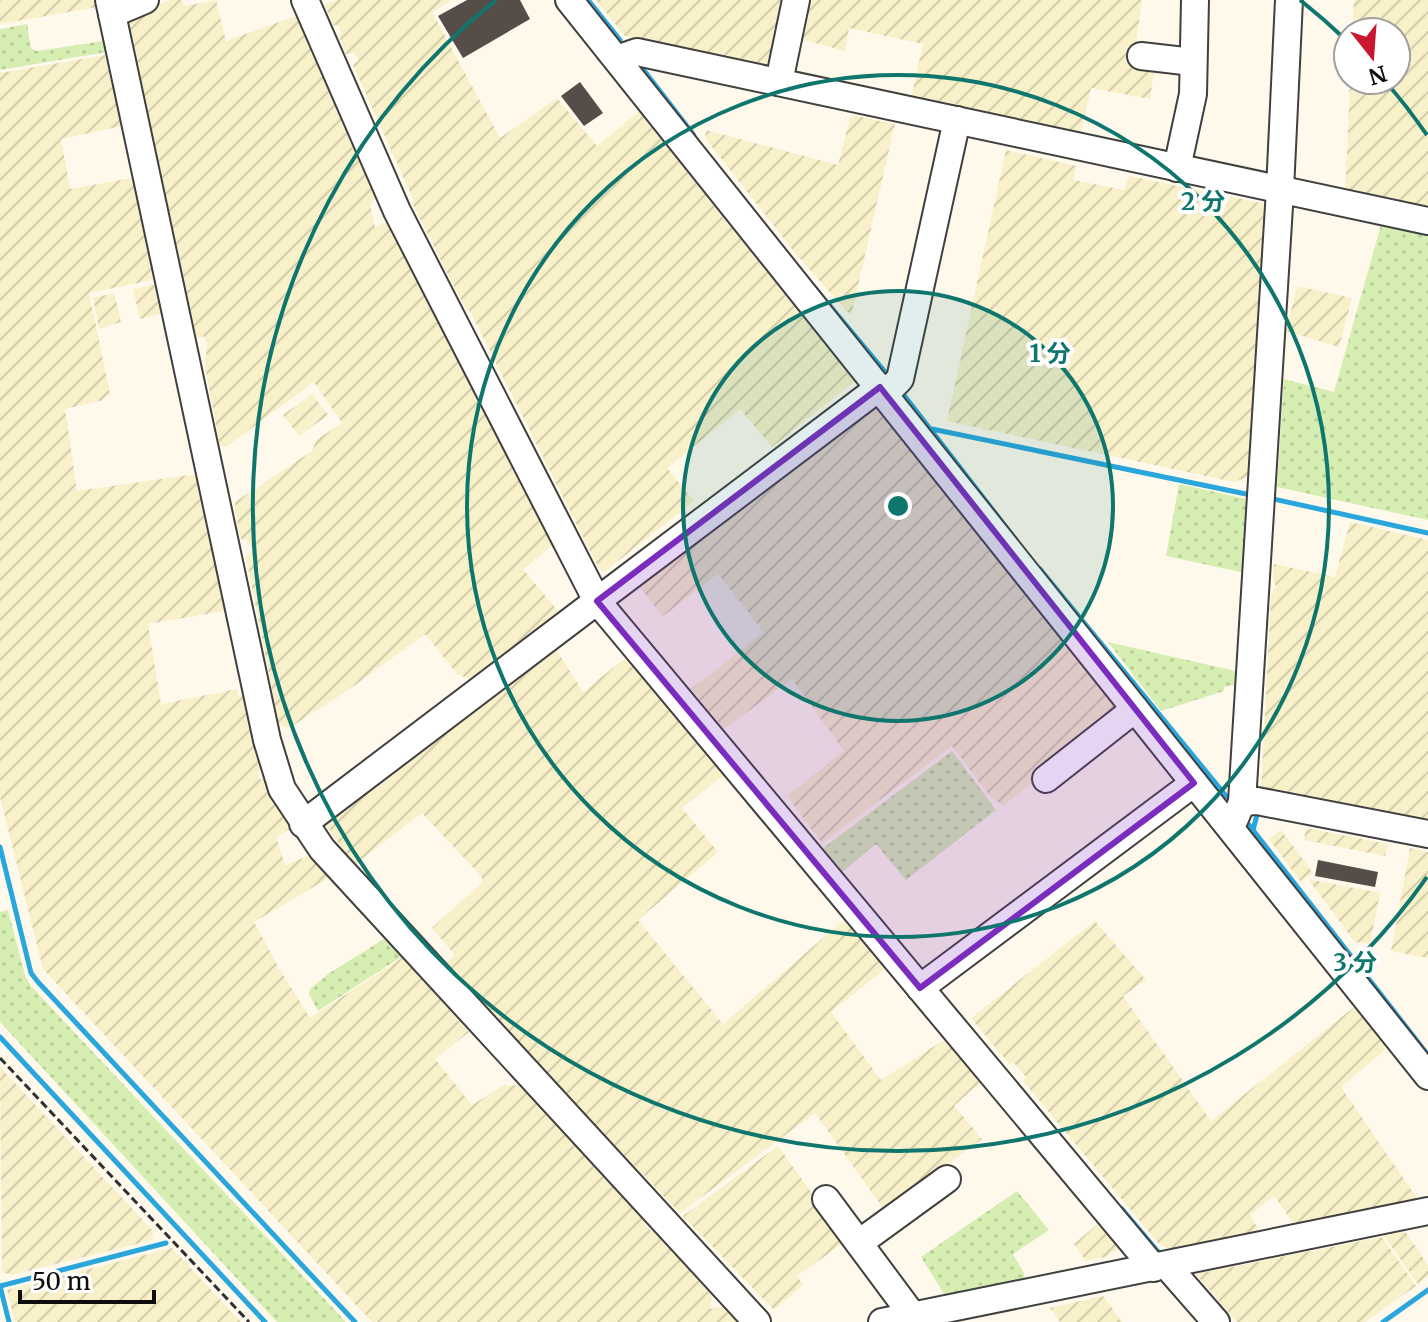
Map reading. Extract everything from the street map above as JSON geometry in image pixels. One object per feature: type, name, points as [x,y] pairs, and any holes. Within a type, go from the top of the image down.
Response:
[{"type":"street","points":[[305,0],[397,211],[597,601],[926,984],[1161,1267],[1216,1322]]},
{"type":"street","points":[[569,0],[1428,1076]]},
{"type":"street","points":[[779,82],[796,0]]},
{"type":"street","points":[[1177,168],[1193,94],[1195,0]]},
{"type":"street","points":[[1231,828],[1249,802],[1289,0]]},
{"type":"street","points":[[121,7],[267,740],[282,789],[309,820],[322,849],[757,1322]]},
{"type":"street","points":[[617,59],[637,52],[1428,221]]},
{"type":"street","points":[[1141,56],[1193,62]]},
{"type":"street","points":[[309,820],[597,601],[900,379],[957,120]]},
{"type":"street","points":[[1046,779],[1135,709]]},
{"type":"street","points":[[926,984],[1194,783]]},
{"type":"street","points":[[1249,802],[1428,834]]},
{"type":"street","points":[[859,1243],[947,1179]]},
{"type":"street","points":[[826,1199],[913,1316]]},
{"type":"street","points":[[882,1322],[1428,1211]]},
{"type":"path","points":[[0,1058],[249,1322]]},
{"type":"highlighted area","points":[[880,387],[1194,783],[920,988],[597,601]]},
{"type":"shaded area","points":[[0,0],[101,0],[103,6],[0,24]]},
{"type":"shaded area","points":[[170,0],[181,0],[185,6],[216,0],[226,41],[296,16],[302,20],[380,189],[370,205],[375,227],[385,222],[396,222],[558,541],[523,569],[558,611],[471,679],[458,675],[425,634],[347,691],[289,728],[279,725],[246,557],[253,550],[247,540],[241,539],[235,502],[312,451],[316,440],[342,423],[314,382],[226,447],[220,445],[205,367],[207,343],[204,336],[198,338],[196,335],[128,23],[137,13]]},
{"type":"shaded area","points":[[337,0],[452,0],[432,12],[500,138],[557,98],[597,146],[643,108],[858,379],[772,447],[740,409],[667,468],[694,501],[604,572],[598,567],[470,311],[465,308],[412,203],[414,201],[353,65],[359,60],[354,53],[346,54],[339,36],[341,32],[338,26],[333,25],[325,5]]},
{"type":"shaded area","points":[[596,0],[789,0],[775,70],[643,45],[644,40],[625,36]]},
{"type":"shaded area","points":[[805,0],[1142,0],[1133,66],[1154,71],[1150,99],[1091,88],[1079,141],[911,99],[923,44],[849,28],[845,51],[797,38]]},
{"type":"shaded area","points":[[1354,0],[1428,0],[1428,205],[1419,208],[1345,196],[1349,96],[1412,96],[1412,16],[1353,16]]},
{"type":"shaded area","points":[[105,55],[121,86],[114,88],[122,126],[61,139],[70,189],[132,178],[138,183],[162,278],[89,293],[110,393],[103,400],[65,409],[77,491],[204,473],[231,610],[148,624],[161,704],[237,689],[238,696],[248,693],[266,762],[258,772],[259,779],[273,782],[297,826],[276,837],[285,865],[308,856],[316,858],[332,876],[254,922],[310,1018],[403,957],[469,1032],[435,1059],[472,1105],[504,1085],[525,1086],[650,1218],[644,1224],[652,1232],[660,1228],[713,1292],[710,1309],[731,1304],[747,1322],[372,1322],[43,969],[0,797],[0,73]]},
{"type":"shaded area","points":[[851,115],[895,124],[851,316],[796,254],[705,138],[706,130],[838,165]]},
{"type":"shaded area","points":[[1006,150],[1076,166],[1074,180],[1124,190],[1129,176],[1271,205],[1253,475],[1234,482],[947,421]]},
{"type":"shaded area","points":[[162,283],[170,312],[140,319],[133,289]]},
{"type":"shaded area","points":[[1297,286],[1352,298],[1339,347],[1286,331]]},
{"type":"shaded area","points":[[114,293],[121,322],[99,329],[93,298]]},
{"type":"shaded area","points":[[312,394],[328,415],[299,436],[283,415]]},
{"type":"shaded area","points":[[871,405],[879,405],[1123,712],[1003,806],[989,795],[952,746],[822,843],[787,796],[844,751],[792,679],[724,729],[691,689],[764,632],[718,574],[663,616],[640,588],[646,583],[643,577]]},
{"type":"shaded area","points":[[1350,522],[1428,540],[1428,828],[1261,791],[1271,594],[1276,586],[1273,581],[1274,564],[1335,577]]},
{"type":"shaded area","points":[[552,643],[583,692],[629,655],[703,739],[703,749],[724,775],[682,808],[718,852],[638,920],[723,1024],[844,920],[886,968],[831,1012],[881,1080],[949,1037],[986,1077],[954,1106],[982,1139],[885,1211],[815,1113],[680,1213],[442,966],[455,955],[432,928],[483,882],[481,876],[422,813],[354,865],[322,819]]},
{"type":"shaded area","points":[[1306,828],[1388,844],[1385,856],[1304,840]]},
{"type":"shaded area","points":[[1281,830],[1313,873],[1301,882],[1269,839]]},
{"type":"shaded area","points":[[1410,848],[1428,852],[1428,958],[1391,951]]},
{"type":"shaded area","points":[[1308,879],[1380,893],[1370,944],[1355,942]]},
{"type":"shaded area","points":[[1095,921],[1146,980],[1123,996],[1211,1121],[1358,1004],[1388,1043],[1383,1047],[1385,1050],[1341,1087],[1417,1198],[1415,1202],[1297,1228],[1274,1196],[1250,1215],[1262,1236],[1177,1253],[1159,1244],[1023,1081],[1026,1077],[1014,1063],[1009,1064],[971,1018]]},
{"type":"shaded area","points":[[0,1067],[153,1231],[152,1240],[12,1275],[2,1272]]},
{"type":"shaded area","points":[[778,1146],[846,1241],[797,1276],[803,1285],[774,1310],[683,1216]]},
{"type":"shaded area","points":[[1106,1217],[1127,1243],[1108,1256],[1086,1261],[1074,1244]]},
{"type":"shaded area","points":[[1405,1231],[1428,1265],[1428,1276],[1418,1284],[1384,1236]]},
{"type":"shaded area","points":[[1382,1237],[1416,1286],[1365,1322],[1237,1322],[1196,1274]]},
{"type":"shaded area","points":[[172,1248],[241,1322],[15,1322],[7,1290]]},
{"type":"shaded area","points":[[1103,1296],[1122,1322],[1060,1322],[1050,1308]]},
{"type":"green space","points":[[27,24],[31,49],[37,51],[110,40],[113,51],[0,70],[0,29]]},
{"type":"green space","points":[[1381,225],[1428,236],[1428,520],[1277,487],[1284,379],[1334,392]]},
{"type":"green space","points":[[1179,484],[1256,501],[1250,574],[1166,556]]},
{"type":"green space","points":[[1108,642],[1244,673],[1244,683],[1224,687],[1224,691],[1161,711]]},
{"type":"green space","points":[[952,751],[996,810],[906,880],[876,844],[841,873],[822,849]]},
{"type":"green space","points":[[8,910],[25,975],[31,986],[346,1322],[277,1322],[0,1022],[0,912]]},
{"type":"green space","points":[[387,937],[404,955],[318,1011],[309,994],[310,989]]},
{"type":"green space","points":[[1017,1191],[1049,1230],[1013,1254],[1024,1273],[1025,1287],[949,1302],[921,1257]]},
{"type":"building","points":[[467,0],[520,0],[530,19],[463,58],[438,16]]},
{"type":"building","points":[[580,82],[603,113],[584,126],[561,96]]},
{"type":"building","points":[[1318,860],[1378,872],[1375,887],[1315,876]]},
{"type":"waterway","points":[[588,0],[620,40]]},
{"type":"waterway","points":[[639,64],[696,141]]},
{"type":"waterway","points":[[795,264],[891,379]]},
{"type":"waterway","points":[[900,390],[1016,540]]},
{"type":"waterway","points":[[932,429],[1251,495]]},
{"type":"waterway","points":[[1269,498],[1428,533]]},
{"type":"waterway","points":[[1040,569],[1227,797]]},
{"type":"waterway","points":[[1253,830],[1258,811]]},
{"type":"waterway","points":[[1249,825],[1428,1055]]},
{"type":"waterway","points":[[0,847],[31,973],[355,1322]]},
{"type":"waterway","points":[[0,1037],[265,1322]]},
{"type":"waterway","points":[[1122,1209],[1160,1254]]},
{"type":"waterway","points":[[9,1322],[0,1286],[166,1243]]},
{"type":"waterway","points":[[1383,1322],[1428,1290]]}]
